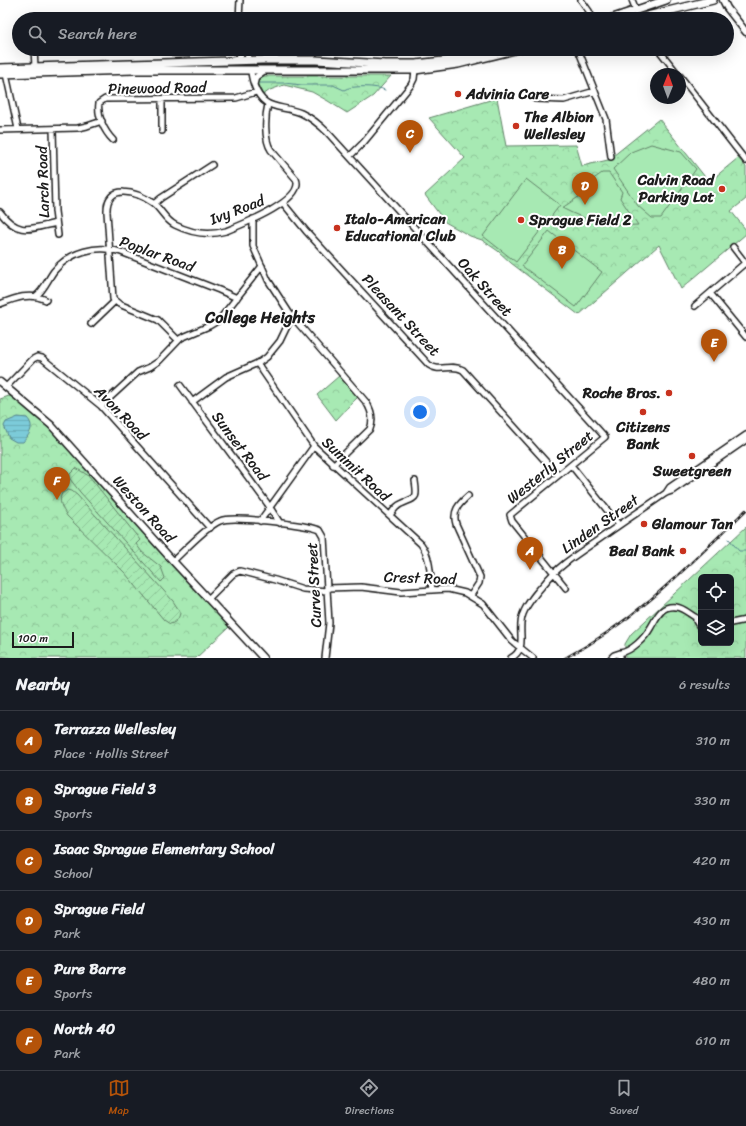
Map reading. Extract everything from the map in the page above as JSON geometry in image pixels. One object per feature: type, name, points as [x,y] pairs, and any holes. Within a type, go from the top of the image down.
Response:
[{"type":"highway","points":[[630,12],[666,0]]},
{"type":"highway","points":[[662,12],[713,0]]},
{"type":"highway","points":[[656,3],[655,9],[657,12]]},
{"type":"highway","points":[[0,68],[248,60],[316,60],[385,64],[416,64],[452,60],[468,56]]},
{"type":"highway","points":[[3,74],[134,70],[415,70],[458,64],[491,56]]},
{"type":"highway","points":[[227,70],[240,67],[248,60]]},
{"type":"highway","points":[[250,70],[259,63],[270,60]]},
{"type":"main road","points":[[723,0],[730,12]]},
{"type":"main road","points":[[734,17],[746,32]]},
{"type":"main road","name":"Weston Road","points":[[4,385],[51,424],[173,561],[263,658]]},
{"type":"street","points":[[239,12],[240,0]]},
{"type":"street","points":[[581,0],[590,12]]},
{"type":"street","points":[[632,0],[636,10]]},
{"type":"street","points":[[34,56],[34,67]]},
{"type":"street","points":[[231,61],[240,56]]},
{"type":"street","points":[[248,56],[248,60]]},
{"type":"street","points":[[581,56],[606,119],[611,157]]},
{"type":"street","points":[[664,56],[673,68]]},
{"type":"street","name":"Oak Street","points":[[250,70],[251,79],[260,98],[268,104],[297,112],[312,119],[325,130],[605,437]]},
{"type":"street","points":[[254,86],[254,80],[257,75],[268,70]]},
{"type":"street","points":[[350,156],[364,142],[409,87],[414,79],[415,70]]},
{"type":"street","points":[[3,74],[18,129]]},
{"type":"street","points":[[686,84],[746,161]]},
{"type":"street","points":[[535,99],[564,100],[595,91]]},
{"type":"street","name":"Pinewood Road","points":[[113,140],[102,121],[98,106],[104,99],[238,98],[256,92]]},
{"type":"street","points":[[162,99],[162,131]]},
{"type":"street","name":"Ivy Road","points":[[115,301],[112,292],[106,207],[110,197],[118,192],[127,192],[154,204],[172,224],[201,234],[211,234],[223,232],[253,219],[283,203],[296,192],[298,183],[271,150],[268,144],[268,104]]},
{"type":"street","points":[[0,130],[81,128],[102,121]]},
{"type":"street","name":"Larch Road","points":[[53,128],[56,223],[58,235]]},
{"type":"street","points":[[154,204],[212,165]]},
{"type":"street","name":"Pleasant Street","points":[[283,203],[306,231],[429,365],[436,369],[452,366],[463,370],[558,475]]},
{"type":"street","points":[[0,212],[9,223],[19,228],[30,228],[56,223]]},
{"type":"street","points":[[253,219],[253,243],[272,286],[292,316],[366,402],[372,413],[372,424],[368,431],[333,464]]},
{"type":"street","points":[[695,306],[745,264],[733,248]]},
{"type":"street","name":"Poplar Road","points":[[36,296],[41,292],[57,268],[69,257],[83,252],[109,249],[121,252],[195,280],[237,298]]},
{"type":"street","points":[[101,406],[138,372],[159,361],[178,340],[186,335],[215,323],[222,317],[262,266]]},
{"type":"street","points":[[710,293],[746,337]]},
{"type":"street","points":[[0,304],[19,297],[36,296],[46,300]]},
{"type":"street","points":[[91,324],[115,301],[121,305],[156,319],[178,340]]},
{"type":"street","points":[[192,402],[227,377],[257,364],[270,354],[278,344],[292,316]]},
{"type":"street","name":"Avon Road","points":[[0,391],[4,385],[34,358],[40,357],[101,406],[210,528]]},
{"type":"street","name":"Summit Road","points":[[257,364],[314,446],[417,539],[425,549],[429,563],[432,590]]},
{"type":"street","name":"Sunset Road","points":[[180,385],[270,507],[280,523]]},
{"type":"street","name":"Linden Street","points":[[666,493],[670,487],[746,435]]},
{"type":"street","name":"Westerly Street","points":[[553,573],[511,520],[510,515],[605,437]]},
{"type":"street","name":"Linden Street","points":[[521,648],[520,626],[523,613],[553,573],[570,559],[619,525],[666,493],[672,491],[746,440]]},
{"type":"street","points":[[260,521],[314,446]]},
{"type":"street","points":[[571,465],[619,525]]},
{"type":"street","points":[[390,515],[399,505],[415,498],[415,481]]},
{"type":"street","points":[[468,496],[457,507],[455,516],[456,524],[480,577],[479,583],[471,596]]},
{"type":"street","name":"Curve Street","points":[[173,561],[210,528],[218,522],[227,519],[280,523],[316,529],[323,532],[329,633],[325,651],[326,658]]},
{"type":"street","name":"Crest Road","points":[[208,599],[233,574],[240,571],[305,590],[361,587],[400,592],[454,590],[471,596],[485,606],[512,641],[533,658]]},
{"type":"street","points":[[553,573],[566,588]]},
{"type":"street","points":[[611,658],[614,655],[620,655],[628,651],[639,641],[650,628],[656,616],[663,610],[671,607],[677,608],[698,618]]},
{"type":"street","points":[[734,623],[746,620]]},
{"type":"street","points":[[511,658],[521,648]]},
{"type":"green space","points":[[391,76],[373,96],[347,113],[312,92],[284,85],[270,90],[263,95],[257,83],[260,77]]},
{"type":"green space","points":[[497,98],[506,146],[576,145],[582,166],[608,160],[659,119],[709,182],[738,158],[746,167],[746,199],[731,211],[746,230],[746,234],[681,289],[659,245],[579,315],[511,263],[498,251],[482,240],[470,236],[445,222],[425,195],[465,158],[429,118]]},
{"type":"green space","points":[[651,144],[681,152],[696,169],[661,218],[652,218],[638,206],[613,169],[631,152]]},
{"type":"green space","points":[[602,173],[609,173],[622,192],[620,198],[638,225],[608,224],[589,220],[562,208],[586,192],[585,185]]},
{"type":"green space","name":"Sprague Field 2","points":[[526,179],[560,205],[516,262],[483,236]]},
{"type":"green space","points":[[549,231],[602,272],[576,307],[522,266]]},
{"type":"green space","points":[[339,376],[358,397],[336,420],[317,395]]},
{"type":"green space","points":[[9,396],[26,407],[54,434],[172,566],[229,627],[196,658],[12,658],[0,656],[0,399]]},
{"type":"green space","points":[[76,468],[89,476],[140,540],[136,544],[142,552],[161,567],[165,578],[161,582],[70,479],[70,474]]},
{"type":"green space","points":[[68,490],[77,495],[173,601],[180,612],[176,621],[170,624],[164,620],[125,573],[67,516],[60,499],[62,493]]},
{"type":"green space","points":[[746,527],[746,658],[625,658],[625,644],[631,634]]},
{"type":"water","points":[[18,417],[27,418],[31,424],[31,430],[23,442],[16,442],[9,438],[4,426],[6,422]]},
{"type":"waterway","points":[[260,83],[333,85],[344,90],[352,87],[377,88],[385,90]]},
{"type":"waterway","points":[[729,539],[739,551],[746,551]]},
{"type":"railway","points":[[565,658],[615,627],[661,591],[746,510]]},
{"type":"place","name":"Advinia Care","points":[[458,94]]},
{"type":"place","name":"The Albion Wellesley","points":[[516,126]]},
{"type":"place","name":"Isaac Sprague Elementary School","points":[[410,153]]},
{"type":"place","name":"Calvin Road Parking Lot","points":[[722,189]]},
{"type":"place","name":"Sprague Field","points":[[585,205]]},
{"type":"place","name":"Sprague Field 2","points":[[521,220]]},
{"type":"place","name":"Italo-American Educational Club","points":[[337,228]]},
{"type":"place","name":"Sprague Field 3","points":[[562,269]]},
{"type":"place","name":"Pure Barre","points":[[714,362]]},
{"type":"place","name":"Roche Bros.","points":[[669,393]]},
{"type":"place","name":"Citizens Bank","points":[[643,412]]},
{"type":"place","name":"Sweetgreen","points":[[692,456]]},
{"type":"place","name":"North 40","points":[[57,500]]},
{"type":"place","name":"Glamour Tan","points":[[644,524]]},
{"type":"place","name":"Beal Bank","points":[[683,551]]},
{"type":"place","name":"Terrazza Wellesley","points":[[530,570]]},
{"type":"district","name":"College Heights","points":[[260,317]]}]
